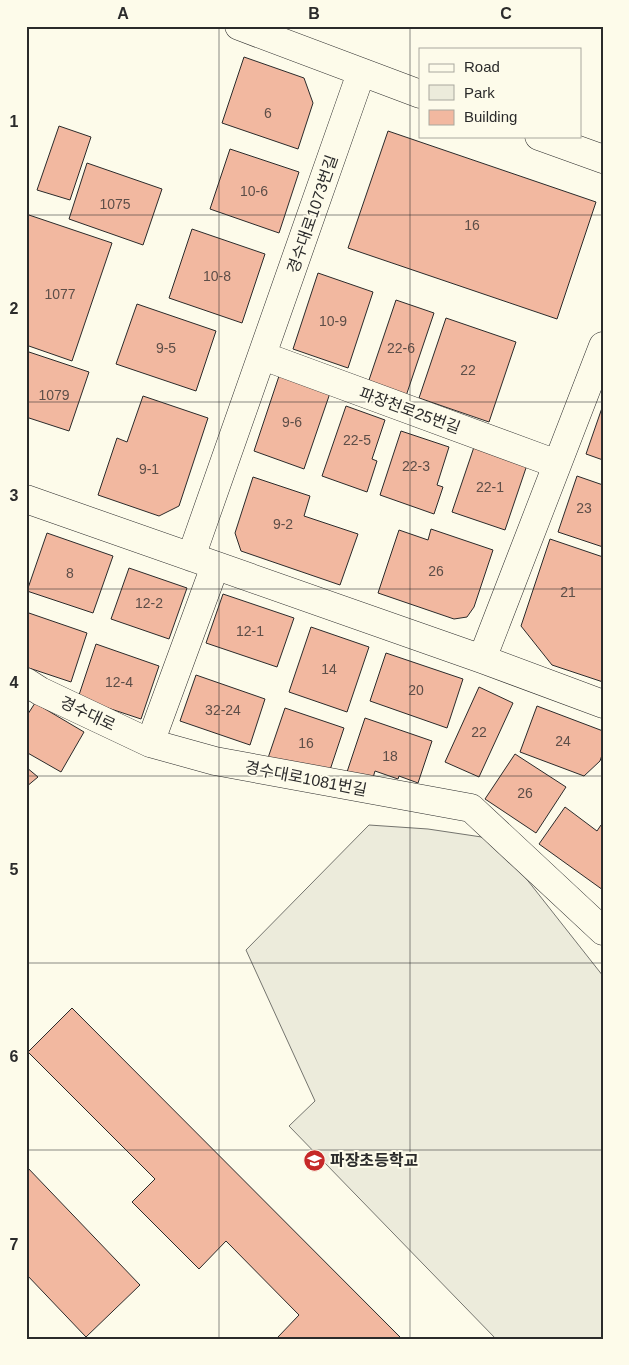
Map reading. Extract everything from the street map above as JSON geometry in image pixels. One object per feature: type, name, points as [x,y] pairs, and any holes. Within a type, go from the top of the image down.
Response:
[{"type":"street","points":[[239,26],[419,94]]},
{"type":"street","name":"경수대로1073번길","points":[[263,356],[361,72]]},
{"type":"street","points":[[544,138],[603,159]]},
{"type":"street","points":[[482,659],[603,346]]},
{"type":"street","points":[[150,743],[263,356]]},
{"type":"street","name":"파장천로25번길","points":[[263,356],[557,464]]},
{"type":"street","points":[[26,499],[482,659],[603,704]]},
{"type":"street","name":"경수대로","points":[[26,682],[150,743]]},
{"type":"street","name":"경수대로1081번길","points":[[150,743],[216,761],[471,808],[603,931]]},
{"type":"green space","points":[[369,825],[428,829],[495,839],[603,976],[603,1339],[496,1339],[289,1126],[315,1101],[246,950]]},
{"type":"building","points":[[244,57],[304,78],[313,103],[298,149],[222,123]]},
{"type":"building","points":[[59,126],[91,137],[70,200],[37,190]]},
{"type":"building","points":[[388,131],[596,202],[557,319],[348,248]]},
{"type":"building","points":[[230,149],[299,172],[279,233],[210,209]]},
{"type":"building","points":[[87,163],[162,189],[143,245],[69,219]]},
{"type":"building","points":[[26,214],[112,243],[72,361],[26,345]]},
{"type":"building","points":[[192,229],[265,254],[242,323],[169,298]]},
{"type":"building","points":[[318,273],[373,292],[348,368],[293,349]]},
{"type":"building","points":[[396,300],[434,313],[406,396],[368,383]]},
{"type":"building","points":[[137,304],[216,331],[196,391],[116,364]]},
{"type":"building","points":[[446,318],[516,342],[489,422],[419,398]]},
{"type":"building","points":[[26,351],[89,372],[69,431],[26,417]]},
{"type":"building","points":[[279,376],[330,393],[304,469],[254,451]]},
{"type":"building","points":[[143,396],[208,418],[179,506],[159,516],[98,495],[117,438],[127,442]]},
{"type":"building","points":[[603,405],[603,460],[586,454]]},
{"type":"building","points":[[346,406],[385,420],[372,459],[377,461],[367,492],[322,476]]},
{"type":"building","points":[[401,431],[449,447],[437,485],[443,487],[434,514],[380,495]]},
{"type":"building","points":[[475,444],[528,462],[505,530],[452,512]]},
{"type":"building","points":[[577,476],[603,485],[603,547],[558,532]]},
{"type":"building","points":[[253,477],[310,496],[304,516],[358,534],[340,585],[241,551],[235,533]]},
{"type":"building","points":[[431,529],[493,550],[474,607],[467,617],[454,619],[378,593],[399,530],[428,540]]},
{"type":"building","points":[[47,533],[113,556],[93,613],[27,591]]},
{"type":"building","points":[[550,539],[603,557],[603,682],[552,665],[521,626]]},
{"type":"building","points":[[129,568],[187,588],[169,639],[111,619]]},
{"type":"building","points":[[223,594],[294,618],[277,667],[206,643]]},
{"type":"building","points":[[26,612],[87,633],[71,682],[26,667]]},
{"type":"building","points":[[311,627],[369,647],[347,712],[289,692]]},
{"type":"building","points":[[96,644],[159,666],[141,719],[78,698]]},
{"type":"building","points":[[386,653],[463,679],[447,728],[370,701]]},
{"type":"building","points":[[196,675],[265,699],[250,745],[180,721]]},
{"type":"building","points":[[479,687],[513,703],[479,777],[445,762]]},
{"type":"building","points":[[35,703],[84,732],[61,772],[26,752],[26,717]]},
{"type":"building","points":[[537,706],[603,731],[603,752],[600,761],[584,776],[520,752]]},
{"type":"building","points":[[285,708],[344,728],[327,779],[268,758]]},
{"type":"building","points":[[365,718],[432,741],[418,783],[399,776],[398,779],[375,771],[372,781],[347,772]]},
{"type":"building","points":[[515,754],[566,787],[536,833],[485,799]]},
{"type":"building","points":[[26,767],[38,777],[26,787]]},
{"type":"building","points":[[565,807],[597,831],[601,825],[603,827],[603,890],[539,844]]},
{"type":"building","points":[[72,1008],[402,1339],[280,1339],[278,1337],[299,1315],[226,1241],[199,1269],[132,1202],[155,1179],[28,1052]]},
{"type":"building","points":[[26,1166],[140,1285],[86,1337],[26,1274]]},
{"type":"place","name":"파장초등학교","points":[[314,1160]]}]
